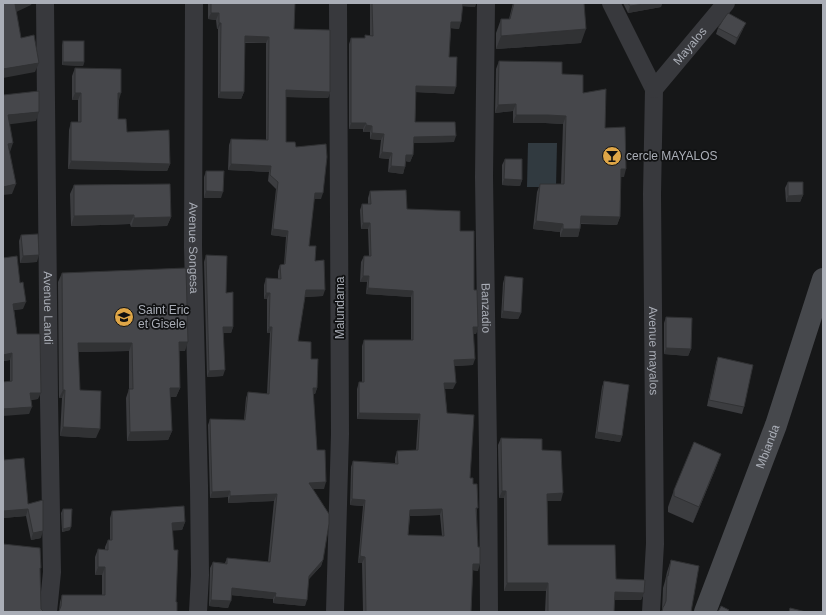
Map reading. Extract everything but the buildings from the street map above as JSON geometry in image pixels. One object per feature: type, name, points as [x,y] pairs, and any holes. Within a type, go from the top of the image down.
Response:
[{"type":"street","name":"Avenue Landi","points":[[45,3],[52,572],[48,612]]},
{"type":"street","name":"Avenue Songesa","points":[[194,3],[193,247],[199,486],[200,576],[198,612]]},
{"type":"street","name":"Malundama","points":[[335,612],[340,434],[338,3]]},
{"type":"street","name":"Banzadio","points":[[486,3],[484,177],[489,612]]},
{"type":"street","points":[[611,3],[654,89]]},
{"type":"street","name":"Mayalos","points":[[654,89],[726,3]]},
{"type":"street","name":"Avenue mayalos","points":[[651,612],[655,544],[652,194],[654,89]]},
{"type":"street","name":"Mbianda","points":[[705,612],[776,425],[823,279]]},
{"type":"shaded area","points":[[528,143],[557,143],[556,187],[527,187]]},
{"type":"place","name":"cercle MAYALOS","points":[[612,156]]},
{"type":"place","name":"Saint Eric et Gisele","points":[[124,317]]}]
